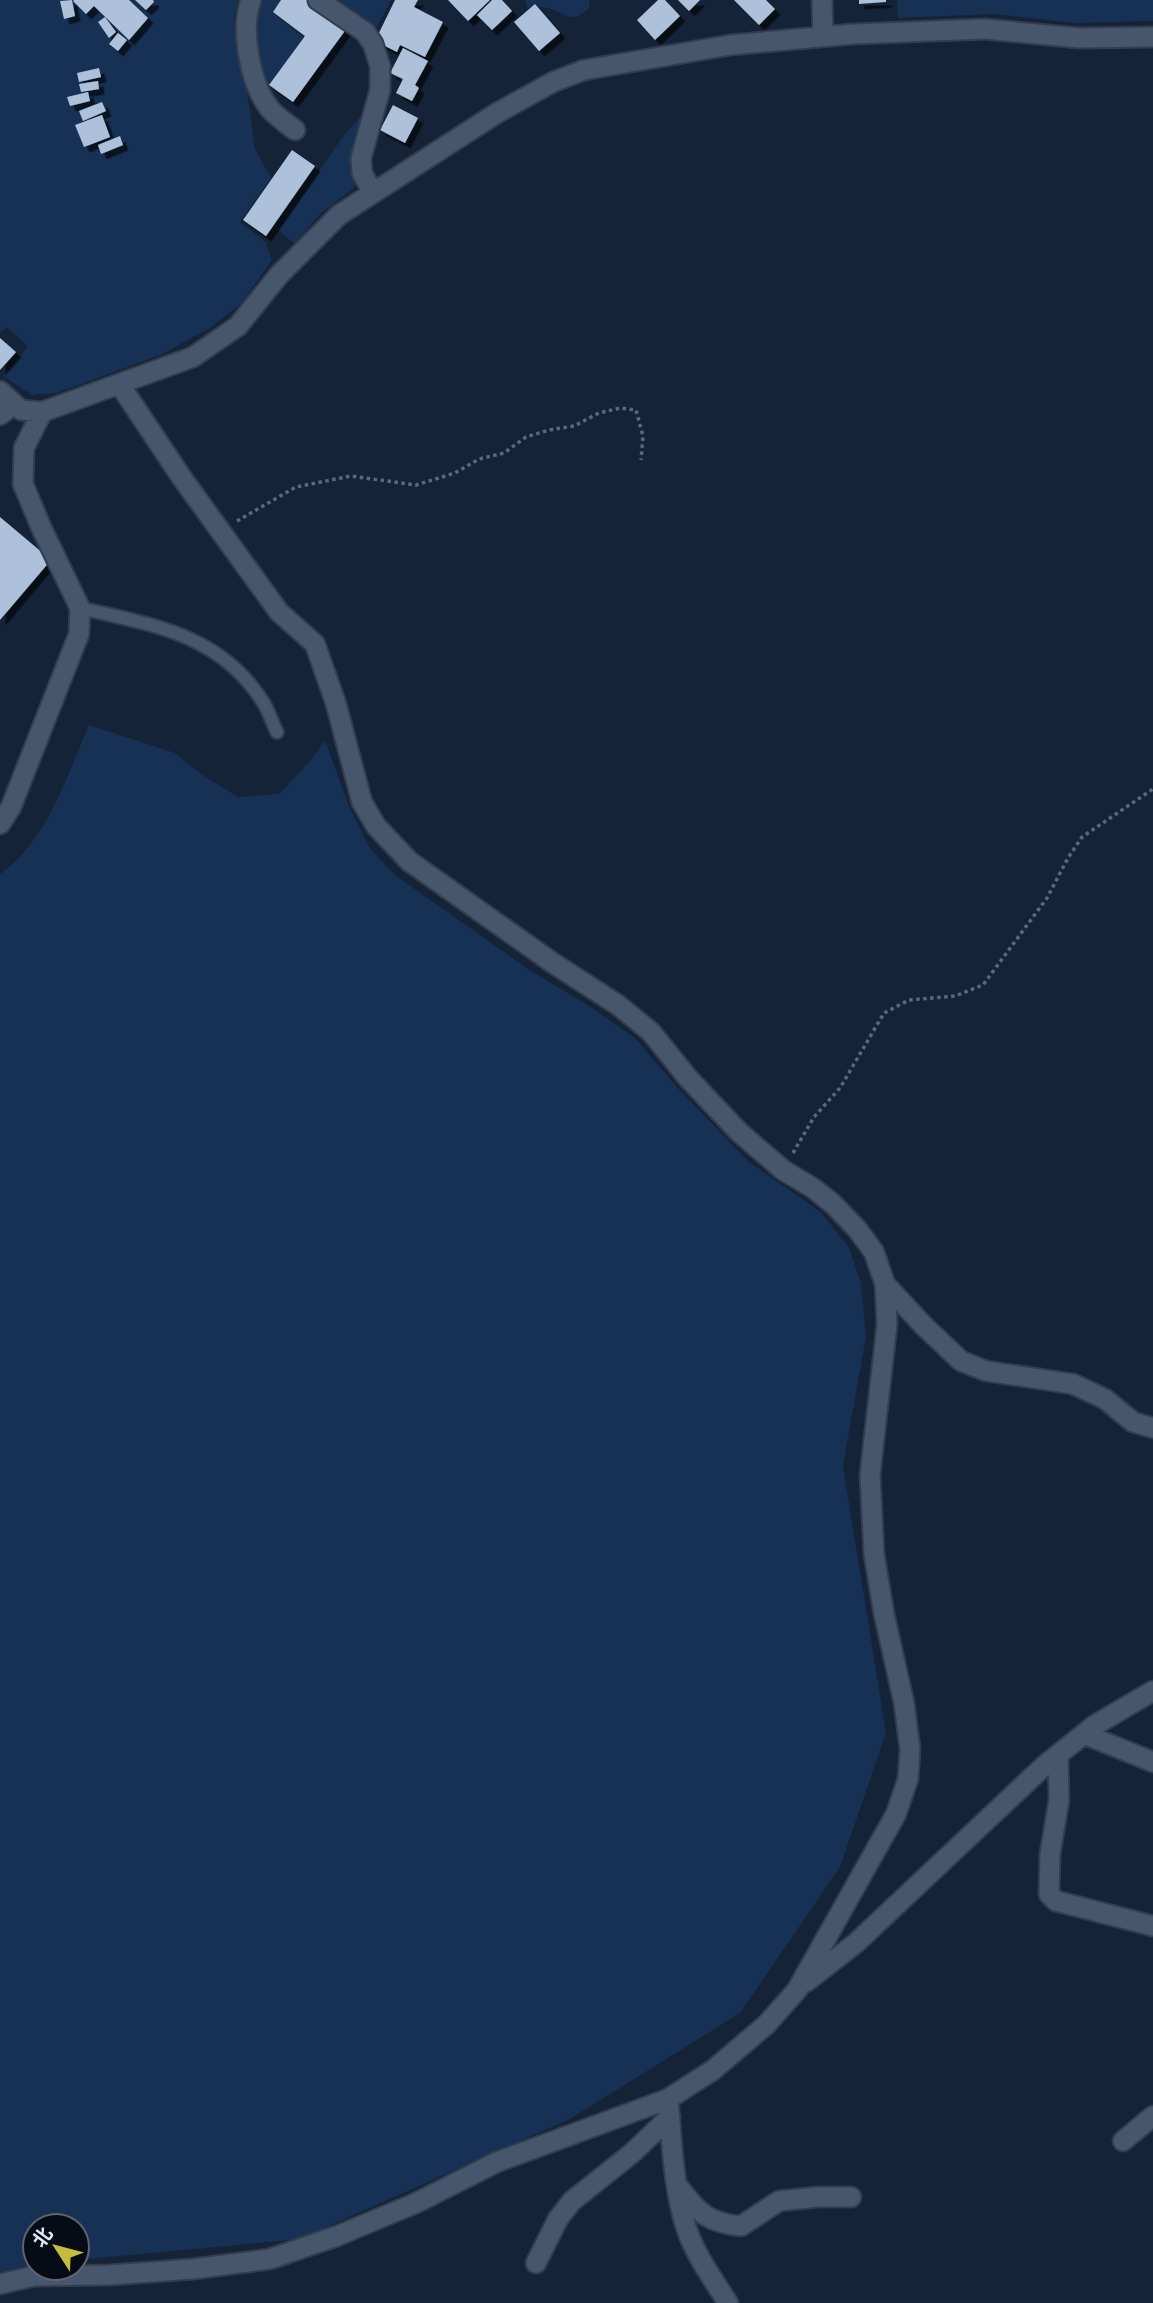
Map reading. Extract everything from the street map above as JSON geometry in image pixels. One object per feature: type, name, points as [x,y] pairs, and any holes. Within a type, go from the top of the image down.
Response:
[{"type":"street","points":[[251,0],[247,45],[254,83],[271,110],[295,130]]},
{"type":"street","points":[[318,0],[365,32],[377,55],[380,90],[361,158],[362,173],[373,193]]},
{"type":"street","points":[[822,0],[822,36]]},
{"type":"street","points":[[5,404],[21,410],[42,412],[193,357],[238,326],[279,275],[339,215],[497,113],[553,82],[584,70],[730,45],[822,36],[985,29],[1079,38],[1153,37]]},
{"type":"street","points":[[120,385],[279,612],[315,645],[336,704],[362,802],[376,826],[409,861],[552,963],[618,1005],[651,1032],[688,1078],[739,1132],[783,1170],[823,1196],[857,1229],[874,1252],[885,1284],[887,1324],[870,1475],[874,1554],[911,1749],[908,1779],[896,1814],[797,1990]]},
{"type":"street","points":[[0,824],[11,807],[79,634],[80,607],[23,484],[24,448],[42,412]]},
{"type":"street","points":[[885,1284],[961,1361],[986,1371],[1073,1384],[1105,1399],[1133,1422],[1153,1428]]},
{"type":"street","points":[[536,2263],[558,2219],[572,2201],[622,2162],[669,2108],[767,2024],[797,1990],[856,1943],[1058,1755],[1095,1725],[1153,1691]]},
{"type":"street","points":[[1084,1734],[1153,1762]]},
{"type":"street","points":[[1058,1755],[1059,1800],[1050,1854],[1049,1894],[1056,1901],[1153,1926]]},
{"type":"street","points":[[669,2108],[676,2183],[687,2229],[707,2272],[728,2303]]},
{"type":"street","points":[[0,2284],[34,2276],[109,2275],[193,2269],[270,2259],[337,2236],[416,2203],[497,2162],[669,2108]]},
{"type":"street","points":[[1123,2141],[1153,2116]]},
{"type":"street","points":[[676,2183],[697,2211],[721,2224],[741,2227],[779,2201],[851,2197]]},
{"type":"lane","points":[[80,607],[188,636],[200,643],[233,665],[264,703],[277,732]]},
{"type":"path","points":[[220,530],[296,488],[351,475],[416,485],[455,472],[479,459],[504,453],[526,437],[573,426],[620,408],[636,410],[643,436],[641,460]]},
{"type":"path","points":[[783,1170],[814,1117],[840,1088],[884,1013],[909,1000],[955,996],[983,985],[1047,898],[1082,837],[1153,789]]},
{"type":"shaded area","points":[[0,0],[238,0],[234,18],[255,149],[271,178],[240,222],[265,241],[272,260],[242,303],[210,328],[160,355],[57,393],[32,395],[3,376],[28,347],[7,327],[0,333]]},
{"type":"shaded area","points":[[260,0],[281,0],[273,12],[305,36],[269,85],[258,70],[255,50],[256,17]]},
{"type":"shaded area","points":[[337,0],[391,0],[375,31]]},
{"type":"shaded area","points":[[525,0],[589,0],[589,8],[578,16],[570,17],[545,7],[527,8]]},
{"type":"shaded area","points":[[897,0],[1153,0],[1153,21],[1073,23],[994,14],[898,18]]},
{"type":"shaded area","points":[[369,106],[357,182],[353,189],[320,214],[295,244],[278,230],[342,138]]},
{"type":"shaded area","points":[[89,725],[175,753],[201,774],[238,797],[279,794],[312,759],[325,740],[348,804],[370,849],[395,875],[528,969],[634,1037],[678,1088],[749,1162],[821,1212],[849,1248],[861,1283],[866,1336],[843,1466],[886,1733],[840,1867],[740,2013],[570,2119],[300,2239],[91,2259],[91,2212],[21,2212],[21,2267],[0,2272],[0,874],[31,844],[63,786]]},
{"type":"building","points":[[72,0],[75,16],[64,19],[60,1]]},
{"type":"building","points":[[74,0],[129,0],[148,18],[129,40],[94,6],[86,14]]},
{"type":"building","points":[[135,0],[153,0],[154,2],[146,10]]},
{"type":"building","points":[[281,0],[307,0],[347,28],[293,102],[269,85],[305,36],[273,12]]},
{"type":"building","points":[[395,0],[418,0],[414,7],[443,22],[425,57],[400,45],[397,52],[375,41]]},
{"type":"building","points":[[448,0],[490,0],[468,21]]},
{"type":"building","points":[[492,0],[502,0],[512,11],[492,30],[477,15]]},
{"type":"building","points":[[658,0],[665,0],[680,16],[655,40],[637,20]]},
{"type":"building","points":[[678,0],[700,0],[689,11]]},
{"type":"building","points":[[734,0],[766,0],[775,9],[759,25]]},
{"type":"building","points":[[859,0],[886,0],[886,2],[859,4]]},
{"type":"building","points":[[535,4],[560,33],[539,51],[514,22]]},
{"type":"building","points":[[105,17],[116,32],[109,38],[98,22]]},
{"type":"building","points":[[118,33],[127,40],[118,51],[109,44]]},
{"type":"building","points":[[403,48],[428,61],[415,85],[419,88],[412,101],[396,93],[403,79],[390,73]]},
{"type":"building","points":[[99,68],[101,77],[79,82],[77,73]]},
{"type":"building","points":[[98,81],[99,89],[81,92],[79,84]]},
{"type":"building","points":[[88,92],[90,101],[70,106],[67,97]]},
{"type":"building","points":[[102,102],[106,111],[83,121],[79,111]]},
{"type":"building","points":[[393,105],[418,118],[405,143],[380,130]]},
{"type":"building","points":[[102,115],[110,137],[84,147],[75,125]]},
{"type":"building","points":[[120,136],[123,145],[101,154],[98,145]]},
{"type":"building","points":[[292,150],[315,166],[266,236],[243,220]]},
{"type":"building","points":[[0,338],[16,352],[0,370]]},
{"type":"building","points":[[0,517],[51,560],[0,620]]}]
